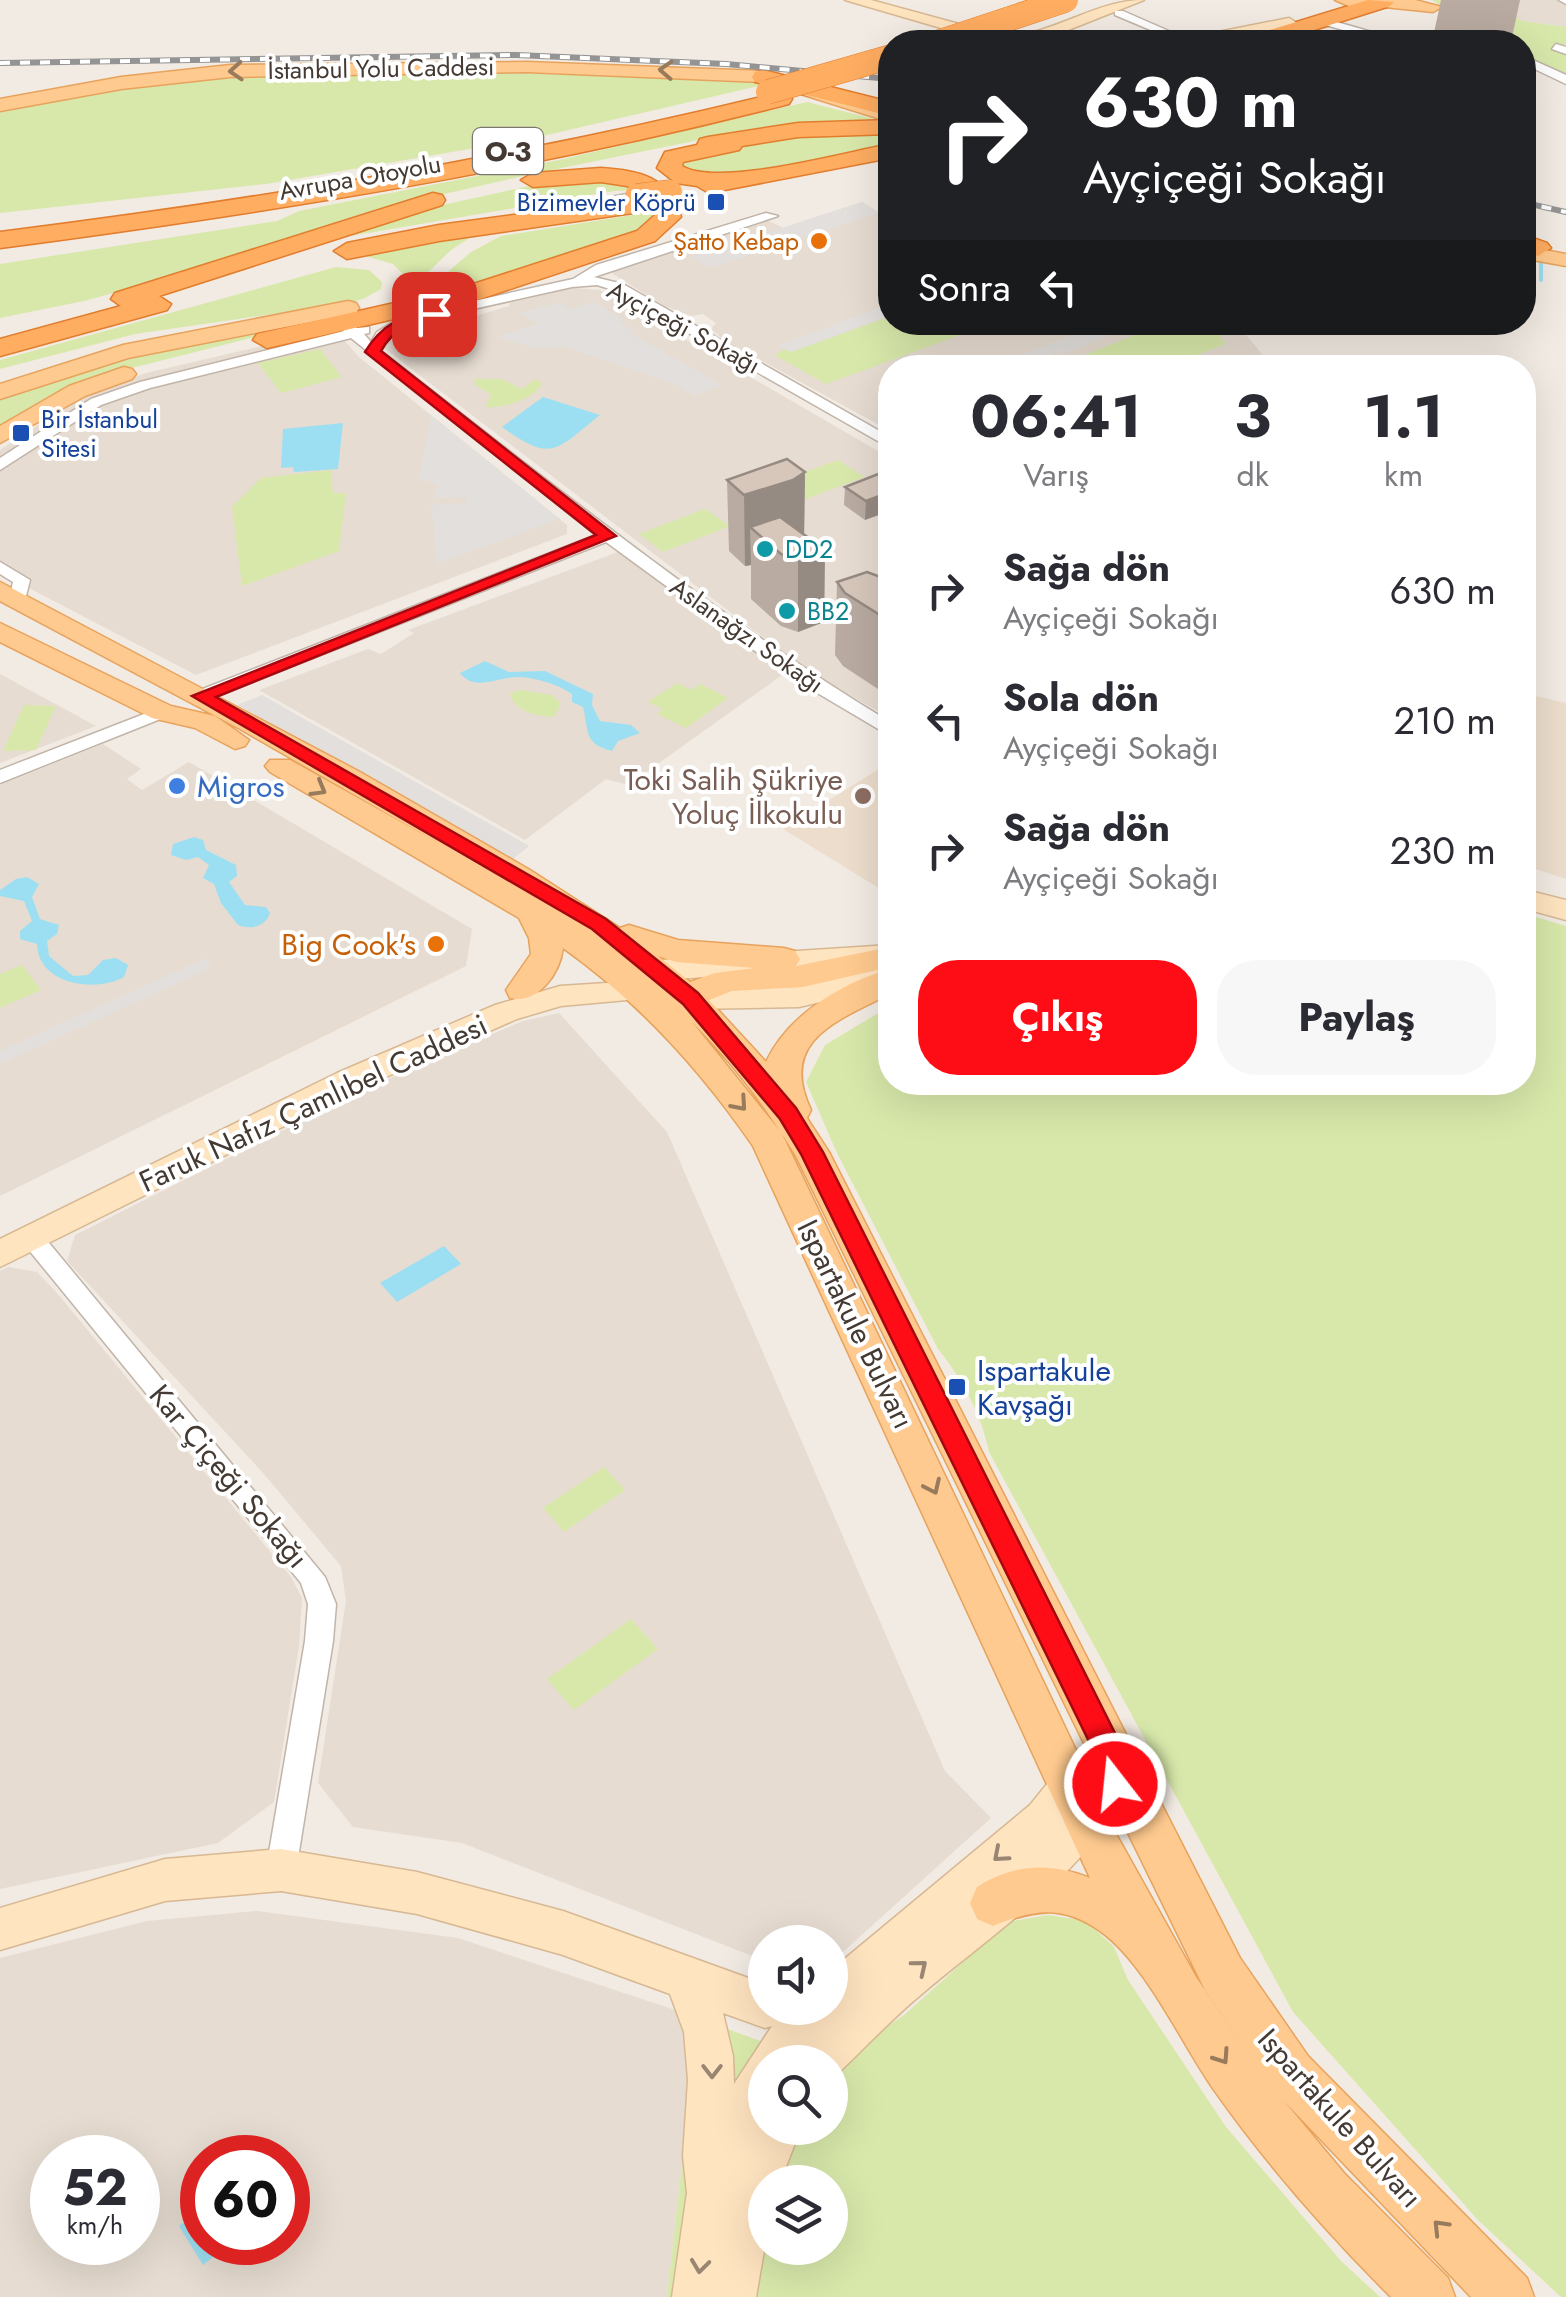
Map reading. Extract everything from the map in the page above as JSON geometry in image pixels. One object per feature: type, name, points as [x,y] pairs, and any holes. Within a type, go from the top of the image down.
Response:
[{"type":"highway","points":[[975,30],[1066,0]]},
{"type":"highway","points":[[1007,30],[1096,0]]},
{"type":"highway","points":[[1265,30],[1332,6],[1384,2]]},
{"type":"highway","points":[[1280,30],[1332,6]]},
{"type":"highway","name":"Avrupa Otoyolu","points":[[0,229],[245,196],[548,143],[878,60]]},
{"type":"highway","name":"Avrupa Otoyolu","points":[[0,240],[502,173],[771,89],[878,70]]},
{"type":"highway","points":[[771,89],[878,110]]},
{"type":"highway","points":[[0,251],[296,206],[448,178],[762,135],[878,130]]},
{"type":"highway","points":[[878,131],[784,136],[682,154],[669,162],[669,168],[678,176],[735,187],[878,157]]},
{"type":"highway","points":[[0,328],[364,238],[735,187],[878,172]]},
{"type":"highway","points":[[124,299],[277,252],[502,173],[608,176],[650,187],[666,203],[665,223],[646,236],[545,277],[267,340]]},
{"type":"highway","points":[[0,221],[245,196]]},
{"type":"highway","points":[[267,340],[404,300],[486,237],[585,208]]},
{"type":"highway","points":[[0,348],[392,242],[585,208]]},
{"type":"highway","points":[[230,283],[339,261],[389,275],[385,295],[349,322]]},
{"type":"main road","points":[[1384,2],[1430,6]]},
{"type":"main road","name":"İstanbul Yolu Caddesi","points":[[0,105],[122,83],[277,69],[614,68],[771,89]]},
{"type":"main road","points":[[1536,248],[1566,252]]},
{"type":"main road","points":[[1536,250],[1566,260]]},
{"type":"main road","points":[[0,374],[126,340],[349,322]]},
{"type":"main road","points":[[0,392],[136,348],[349,322]]},
{"type":"main road","points":[[0,436],[54,402],[100,381],[267,340]]},
{"type":"main road","name":"Ispartakule Bulvarı","points":[[6,600],[599,924],[637,977]]},
{"type":"main road","name":"Ispartakule Bulvarı","points":[[0,630],[162,712],[203,709],[637,977],[684,1014],[788,1114],[804,1139],[1095,1793],[1178,1992],[1261,2112],[1331,2197],[1429,2297]]},
{"type":"main road","points":[[522,990],[549,953],[549,942],[533,915]]},
{"type":"main road","points":[[599,924],[676,951],[795,960]]},
{"type":"main road","points":[[684,1014],[721,982],[878,968]]},
{"type":"main road","points":[[804,1139],[781,1078],[788,1048],[816,1021],[878,975]]},
{"type":"main road","name":"Ispartakule Bulvarı","points":[[684,1014],[768,1141],[1057,1749],[1095,1793],[1178,1926],[1291,2073],[1508,2297]]},
{"type":"main road","points":[[992,1903],[1016,1890],[1038,1890],[1067,1894],[1112,1909],[1133,1928],[1178,1992]]},
{"type":"street","points":[[852,0],[961,30]]},
{"type":"street","points":[[1067,30],[1136,0]]},
{"type":"street","points":[[1072,28],[1150,0]]},
{"type":"street","points":[[1332,6],[1372,30]]},
{"type":"street","points":[[1120,12],[1162,30]]},
{"type":"street","points":[[1253,30],[1289,23]]},
{"type":"street","points":[[1536,65],[1566,80]]},
{"type":"street","points":[[545,277],[572,282],[601,268],[771,216]]},
{"type":"street","name":"Ayçiçeği Sokağı","points":[[0,465],[96,402],[349,322],[406,320],[572,282],[598,281],[618,286],[878,435]]},
{"type":"street","points":[[373,352],[382,336],[406,320]]},
{"type":"street","points":[[203,709],[608,536],[373,352],[349,322]]},
{"type":"street","name":"Aslanağzı Sokağı","points":[[608,536],[798,674],[878,723]]},
{"type":"street","points":[[0,567],[22,580],[6,600]]},
{"type":"street","points":[[0,777],[162,712]]},
{"type":"street","points":[[1536,888],[1566,896]]},
{"type":"street","points":[[1536,902],[1566,910]]},
{"type":"street","points":[[637,977],[795,960],[878,966]]},
{"type":"street","name":"Faruk Nafız Çamlıbel Caddesi","points":[[20,1236],[390,1042],[558,978],[637,977]]},
{"type":"street","name":"Faruk Nafız Çamlıbel Caddesi","points":[[20,1236],[348,1081],[506,1012],[637,977]]},
{"type":"street","name":"Kar Çiçeği Sokağı","points":[[20,1236],[312,1577],[322,1604],[319,1641],[282,1870]]},
{"type":"street","points":[[833,2045],[992,1903],[1055,1854],[1095,1793]]},
{"type":"street","points":[[848,1981],[870,1969],[1046,1819],[1095,1793]]},
{"type":"street","points":[[0,1929],[165,1880],[282,1870],[418,1893],[563,1933],[686,1979],[748,1994]]},
{"type":"street","points":[[686,1979],[708,2030],[713,2062],[708,2202],[696,2297]]},
{"type":"street","points":[[708,2202],[748,2104]]},
{"type":"street","points":[[732,2297],[741,2234],[755,2181],[771,2145]]},
{"type":"shaded area","points":[[1475,0],[1566,0],[1566,27],[1523,21]]},
{"type":"shaded area","points":[[862,202],[878,212],[878,335],[1246,335],[1263,355],[878,355],[878,424],[724,340],[711,329],[716,323],[703,314],[691,316],[665,306],[613,274],[613,266],[767,220],[783,228]]},
{"type":"shaded area","points":[[862,202],[878,212],[709,268],[691,257]]},
{"type":"shaded area","points":[[561,287],[600,290],[878,451],[878,711],[805,669],[380,345],[398,330],[455,315],[476,316],[509,306],[510,300]]},
{"type":"shaded area","points":[[593,301],[624,320],[619,322],[633,330],[630,333],[722,385],[695,396],[672,383],[566,347],[533,348],[497,337],[537,324],[521,313],[560,302],[570,309]]},
{"type":"shaded area","points":[[878,308],[878,320],[791,352],[778,345]]},
{"type":"shaded area","points":[[318,333],[342,338],[359,357],[567,525],[567,534],[196,675],[0,573],[0,450],[81,397],[146,373]]},
{"type":"shaded area","points":[[1072,335],[1111,335],[1060,355],[1053,351],[1052,355],[1021,355]]},
{"type":"shaded area","points":[[431,415],[560,519],[437,564],[431,505],[465,503],[467,497],[435,498],[437,484],[419,479]]},
{"type":"shaded area","points":[[618,552],[785,673],[628,785],[606,779],[525,840],[259,690],[368,649],[381,654],[414,633],[408,630]]},
{"type":"shaded area","points":[[0,674],[96,726],[0,763]]},
{"type":"shaded area","points":[[262,695],[529,846],[513,859],[237,705]]},
{"type":"shaded area","points":[[1536,696],[1566,703],[1566,879],[1536,869]]},
{"type":"shaded area","points":[[103,744],[141,769],[127,779],[142,790],[189,762],[472,929],[466,966],[0,1196],[0,785]]},
{"type":"shaded area","name":"Toki Salih Şükriye Yoluç İlkokulu","points":[[878,770],[878,888],[783,829]]},
{"type":"shaded area","points":[[206,958],[211,968],[0,1064],[0,1051]]},
{"type":"shaded area","points":[[559,1013],[667,1132],[945,1771],[991,1818],[848,1947],[848,1925],[748,1925],[748,1954],[462,1843],[353,1827],[318,1783],[346,1601],[341,1566],[264,1474],[67,1261],[75,1235],[367,1088],[523,1021]]},
{"type":"shaded area","points":[[8,1267],[37,1272],[57,1293],[291,1577],[302,1598],[299,1646],[274,1802],[218,1843],[0,1889],[0,1271]]},
{"type":"shaded area","points":[[257,1911],[458,1938],[678,2011],[692,2044],[691,2085],[667,2297],[0,2297],[0,1958],[147,1921]]},
{"type":"green space","points":[[1432,0],[1475,0],[1523,21],[1566,27],[1566,44],[1557,47],[1566,51],[1566,80],[1536,65],[1536,30],[1476,30]]},
{"type":"green space","points":[[382,71],[742,78],[767,84],[534,138],[266,184],[0,213],[0,110],[179,81]]},
{"type":"green space","points":[[807,102],[878,120],[878,123],[758,128],[532,174],[405,203],[217,265],[84,301],[0,318],[0,264],[277,221],[299,211],[564,159]]},
{"type":"green space","points":[[878,136],[878,147],[719,176],[686,174],[680,162],[752,143]]},
{"type":"green space","points":[[562,179],[613,180],[642,190],[614,191],[327,240],[424,209]]},
{"type":"green space","points":[[657,211],[649,227],[412,303],[471,252],[501,236]]},
{"type":"green space","points":[[476,234],[451,250],[405,295],[400,293],[402,273],[393,264],[358,254]]},
{"type":"green space","points":[[336,267],[369,270],[382,282],[381,289],[343,304],[135,334],[0,369],[0,360]]},
{"type":"green space","points":[[350,313],[80,381],[0,426],[0,397],[132,352]]},
{"type":"green space","points":[[878,320],[878,335],[960,335],[905,355],[878,355],[878,365],[826,384],[774,355],[785,349],[791,352]]},
{"type":"green space","points":[[1135,335],[1219,335],[1226,344],[1197,355],[1084,355]]},
{"type":"green space","points":[[320,349],[342,377],[281,393],[258,363]]},
{"type":"green space","points":[[474,379],[502,379],[522,389],[535,379],[542,384],[532,395],[516,402],[485,407],[491,395]]},
{"type":"green space","points":[[838,460],[864,477],[806,499],[780,481]]},
{"type":"green space","points":[[331,470],[333,493],[346,493],[339,551],[242,586],[232,507],[261,478]]},
{"type":"green space","points":[[705,509],[730,526],[663,552],[639,534]]},
{"type":"green space","points":[[677,683],[692,690],[700,684],[728,698],[686,728],[657,714],[663,709],[648,702]]},
{"type":"green space","points":[[520,690],[552,695],[561,704],[554,717],[522,709],[509,694]]},
{"type":"green space","points":[[24,705],[56,706],[36,750],[3,751]]},
{"type":"green space","points":[[1536,917],[1566,926],[1566,2297],[1561,2297],[1478,2220],[1293,2012],[989,1452],[970,1398],[938,1349],[837,1153],[806,1082],[825,1045],[878,1013],[878,1095],[1536,1095]]},
{"type":"green space","points":[[22,965],[41,990],[0,1008],[0,974]]},
{"type":"green space","points":[[604,1467],[625,1490],[564,1532],[543,1508]]},
{"type":"green space","points":[[631,1619],[658,1649],[574,1710],[547,1679]]},
{"type":"green space","points":[[1048,1915],[1086,1921],[1114,1947],[1128,1980],[1226,2127],[1341,2261],[1380,2297],[667,2297],[691,2085],[692,2044],[678,2011],[771,2045],[748,2045],[748,2145],[848,2145],[848,2045],[783,2045],[875,2035],[904,2015],[1008,1922]]},
{"type":"water","points":[[543,397],[600,415],[553,448],[532,445],[502,427]]},
{"type":"water","points":[[343,423],[338,469],[294,472],[293,467],[281,468],[283,429]]},
{"type":"water","points":[[485,661],[509,672],[545,671],[593,694],[592,705],[600,721],[631,725],[640,733],[618,741],[612,751],[603,748],[589,735],[583,707],[572,702],[572,694],[566,690],[520,677],[473,682],[460,673]]},
{"type":"water","points":[[194,837],[203,840],[206,850],[236,865],[237,876],[229,882],[245,905],[266,907],[270,913],[265,921],[253,927],[238,925],[221,903],[214,884],[203,878],[209,865],[198,857],[186,860],[171,855],[173,844]]},
{"type":"water","points":[[27,877],[39,884],[32,897],[40,919],[59,925],[57,934],[47,941],[49,956],[73,976],[88,975],[103,960],[116,958],[128,965],[124,977],[84,984],[70,982],[47,969],[37,944],[20,939],[20,931],[32,921],[24,901],[0,896],[0,890]]},
{"type":"water","points":[[444,1246],[461,1264],[397,1302],[380,1283]]},
{"type":"building","points":[[787,459],[805,472],[793,480],[744,495],[727,480]]},
{"type":"building","points":[[878,474],[878,496],[866,501],[845,487]]},
{"type":"building","points":[[780,517],[825,550],[798,560],[781,554],[750,527]]},
{"type":"building","points":[[867,572],[878,576],[878,614],[845,593],[837,582]]},
{"type":"waterway","points":[[1541,261],[1541,280]]},
{"type":"railway","points":[[0,63],[516,55],[726,64],[878,78]]},
{"type":"railway","points":[[1536,205],[1566,212]]},
{"type":"place","name":"Bizimevler Köprü","points":[[716,202]]},
{"type":"place","name":"Şatto Kebap","points":[[819,241]]},
{"type":"place","name":"Bir İstanbul Sitesi","points":[[21,433]]},
{"type":"place","name":"DD2","points":[[765,549]]},
{"type":"place","name":"BB2","points":[[787,611]]},
{"type":"place","name":"Migros","points":[[177,786]]},
{"type":"place","name":"Toki Salih Şükriye Yoluç İlkokulu","points":[[863,796]]},
{"type":"place","name":"Big Cook's","points":[[436,944]]},
{"type":"place","name":"Ispartakule Kavşağı","points":[[957,1387]]},
{"type":"route","points":[[434,314],[406,320],[382,336],[373,352],[608,536],[202,696],[599,924],[691,998],[742,1058],[788,1114],[811,1152],[1117,1767],[1115,1784]]}]
